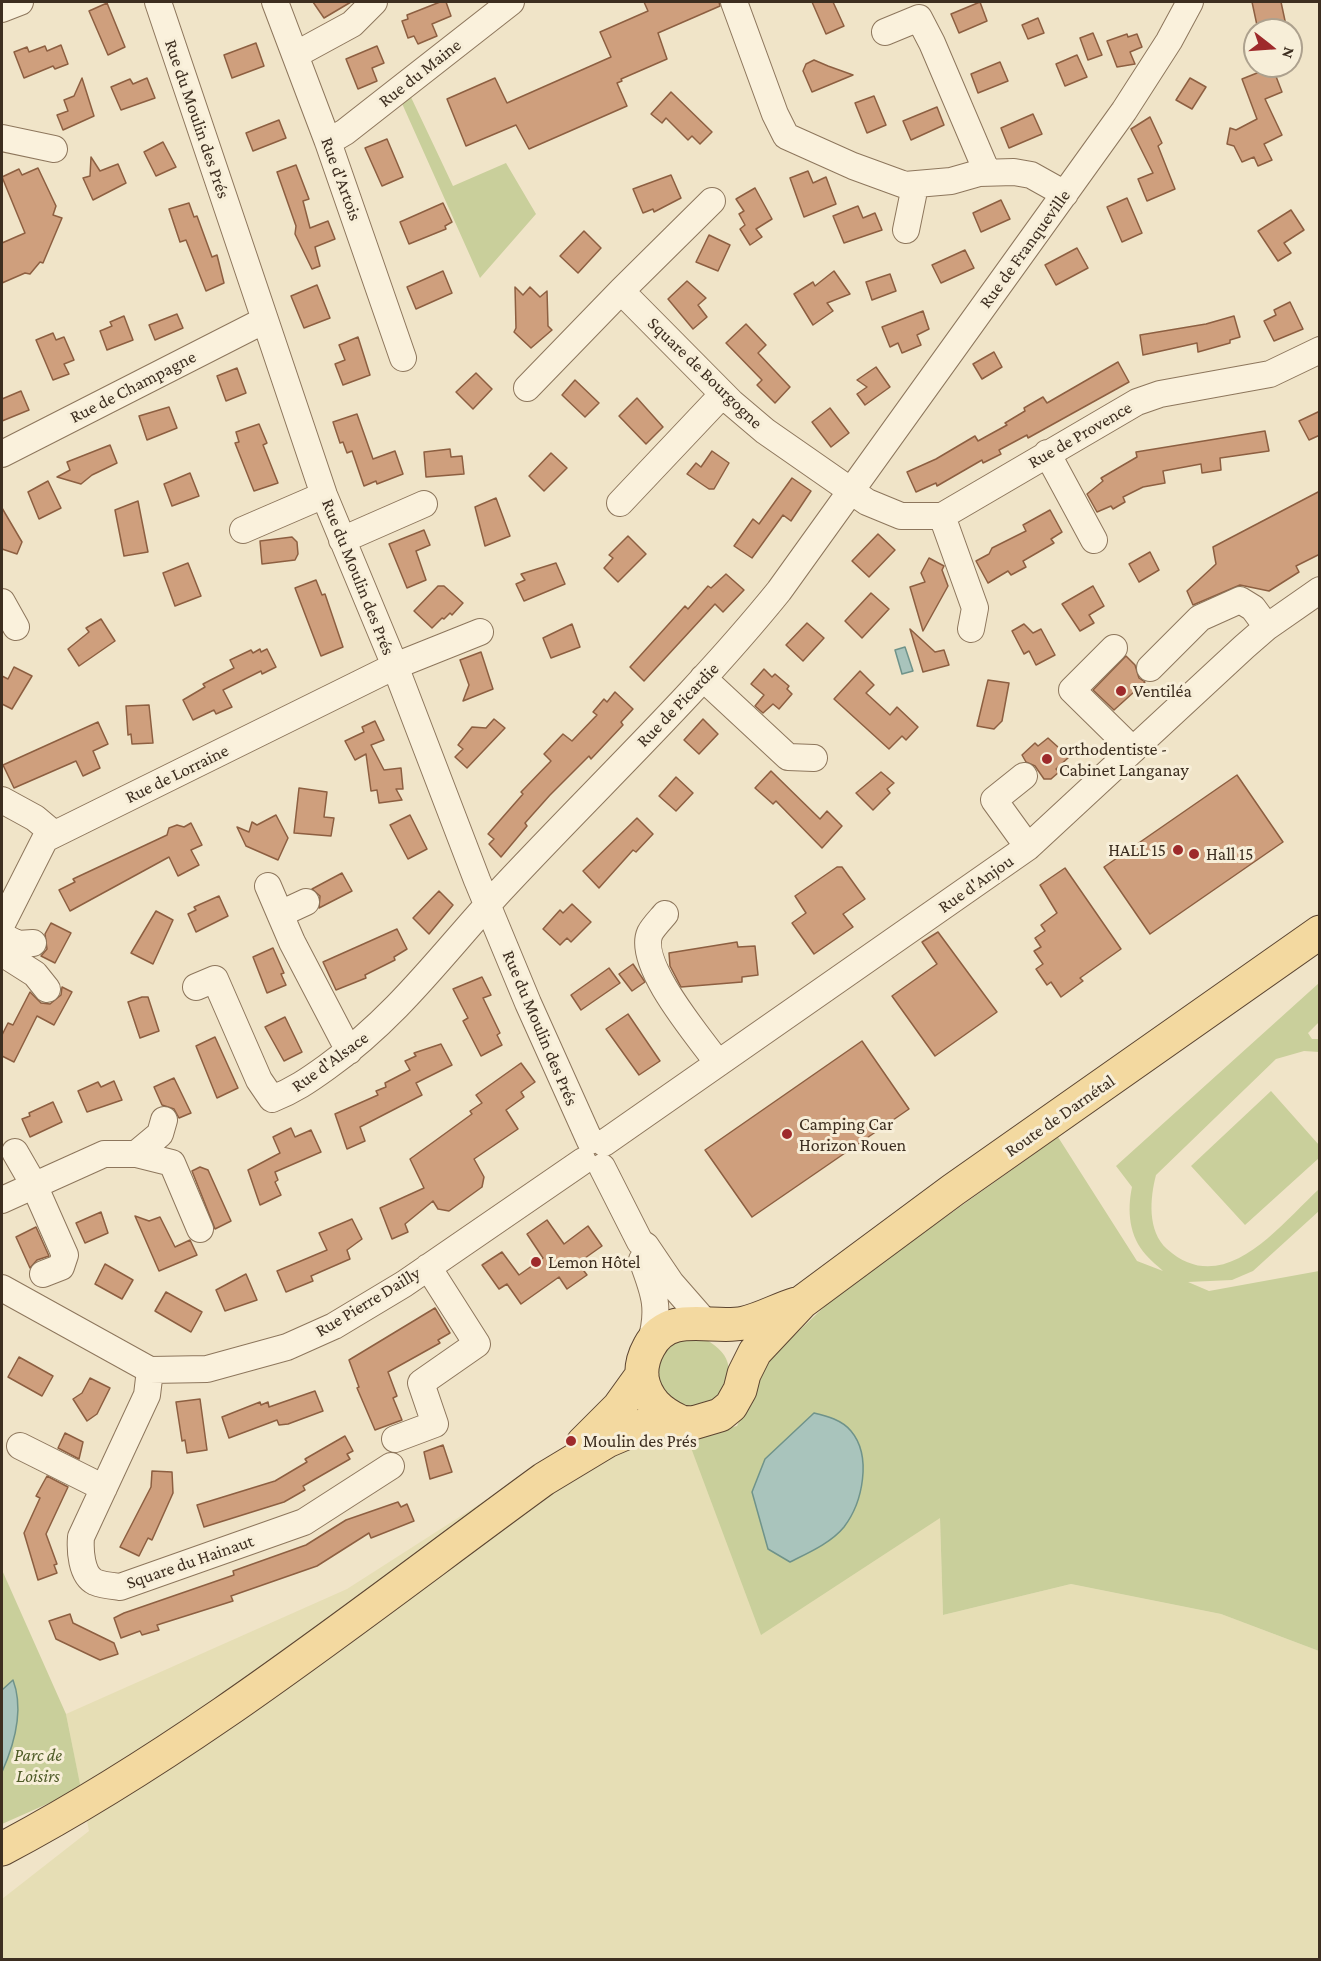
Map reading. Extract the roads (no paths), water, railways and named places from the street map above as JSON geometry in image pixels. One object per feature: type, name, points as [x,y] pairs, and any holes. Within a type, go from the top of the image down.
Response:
[{"type":"main road","name":"Route de Darnétal","points":[[802,1302],[953,1190],[1320,932]]},
{"type":"main road","points":[[544,1479],[605,1423],[662,1331],[678,1323],[744,1323],[802,1302]]},
{"type":"main road","points":[[2,1849],[65,1816],[153,1761],[544,1479],[622,1434],[661,1421],[707,1421],[720,1415],[731,1406],[740,1390],[744,1374],[755,1352],[802,1302]]},
{"type":"main road","points":[[709,1324],[735,1343],[741,1357],[744,1374]]},
{"type":"main road","points":[[646,1360],[650,1400],[663,1414],[679,1421]]},
{"type":"street","points":[[2,9],[20,2]]},
{"type":"street","name":"Rue du Moulin des Prés","points":[[158,2],[324,495],[395,666],[487,905],[595,1153],[640,1242]]},
{"type":"street","name":"Rue d'Artois","points":[[274,2],[328,142],[403,358]]},
{"type":"street","points":[[295,55],[352,24],[374,2]]},
{"type":"street","name":"Rue du Maine","points":[[328,142],[345,132],[511,2]]},
{"type":"street","points":[[734,2],[782,132],[792,139],[893,182],[915,186],[987,172],[1014,172],[1031,175],[1065,194]]},
{"type":"street","name":"Rue de Franqueville","points":[[852,491],[1124,111],[1169,41],[1190,2]]},
{"type":"street","points":[[885,32],[919,18],[987,172]]},
{"type":"street","points":[[2,138],[54,149]]},
{"type":"street","points":[[906,230],[915,186]]},
{"type":"street","points":[[527,388],[712,201]]},
{"type":"street","name":"Square de Bourgogne","points":[[621,291],[723,394],[765,431],[852,491]]},
{"type":"street","name":"Rue de Champagne","points":[[2,454],[265,320]]},
{"type":"street","name":"Rue de Provence","points":[[852,491],[886,511],[919,518],[942,516],[1137,402],[1160,394],[1270,374],[1320,350]]},
{"type":"street","points":[[620,503],[723,394]]},
{"type":"street","points":[[1047,453],[1094,540]]},
{"type":"street","name":"Rue de Picardie","points":[[487,905],[736,643],[779,591],[852,491]]},
{"type":"street","points":[[243,530],[324,495]]},
{"type":"street","points":[[342,540],[424,504]]},
{"type":"street","points":[[942,516],[975,608],[971,629]]},
{"type":"street","name":"Rue d'Anjou","points":[[595,1153],[718,1063],[1028,847],[1267,627],[1320,591]]},
{"type":"street","points":[[1150,668],[1200,618],[1240,600],[1253,608],[1267,627]]},
{"type":"street","points":[[2,602],[16,627]]},
{"type":"street","name":"Rue de Lorraine","points":[[2,924],[7,886],[45,839],[395,666],[480,632]]},
{"type":"street","points":[[1114,648],[1072,690],[1133,750]]},
{"type":"street","points":[[703,678],[788,757],[814,758]]},
{"type":"street","points":[[1024,776],[994,800],[1028,847]]},
{"type":"street","points":[[2,801],[35,818],[54,834]]},
{"type":"street","points":[[268,886],[292,942],[349,1051]]},
{"type":"street","points":[[280,914],[306,902]]},
{"type":"street","name":"Rue d'Alsace","points":[[196,987],[215,979],[259,1080],[272,1099],[292,1092],[349,1051],[386,1020],[487,905]]},
{"type":"street","points":[[665,914],[650,933],[648,946],[663,988],[718,1063]]},
{"type":"street","points":[[2,936],[18,944],[33,943]]},
{"type":"street","points":[[2,952],[35,974],[47,989]]},
{"type":"street","points":[[136,1154],[160,1134],[164,1120]]},
{"type":"street","points":[[15,1152],[34,1185],[65,1255],[61,1267],[43,1274]]},
{"type":"street","name":"Rue Pierre Dailly","points":[[2,1288],[150,1370],[207,1369],[287,1347],[334,1326],[428,1267],[595,1153]]},
{"type":"street","points":[[2,1200],[104,1154],[136,1154],[172,1163],[200,1229]]},
{"type":"street","points":[[646,1360],[656,1310],[654,1290],[639,1250],[640,1242],[646,1245],[692,1309],[709,1324]]},
{"type":"street","points":[[395,1439],[435,1424],[421,1383],[477,1344],[428,1267]]},
{"type":"street","name":"Square du Hainaut","points":[[150,1370],[147,1395],[81,1537],[79,1553],[89,1577],[95,1582],[120,1587],[304,1522],[392,1466]]},
{"type":"street","points":[[20,1446],[104,1488]]},
{"type":"water","points":[[905,647],[913,671],[902,674],[895,650]]},
{"type":"water","points":[[814,1413],[839,1421],[851,1431],[858,1441],[863,1466],[860,1492],[851,1517],[839,1533],[826,1543],[790,1562],[768,1549],[752,1492],[765,1459]]},
{"type":"water","points":[[13,1680],[18,1715],[2,1772],[2,1690]]},
{"type":"place","name":"Ventiléa","points":[[1121,691]]},
{"type":"place","name":"orthodentiste - Cabinet Langanay","points":[[1047,759]]},
{"type":"place","name":"HALL 15","points":[[1178,850]]},
{"type":"place","name":"Hall 15","points":[[1194,854]]},
{"type":"place","name":"Camping Car Horizon Rouen","points":[[787,1134]]},
{"type":"place","name":"Lemon Hôtel","points":[[536,1262]]},
{"type":"place","name":"Moulin des Prés","points":[[571,1441]]},
{"type":"park label","name":"Parc de Loisirs","points":[[38,1765]]}]
